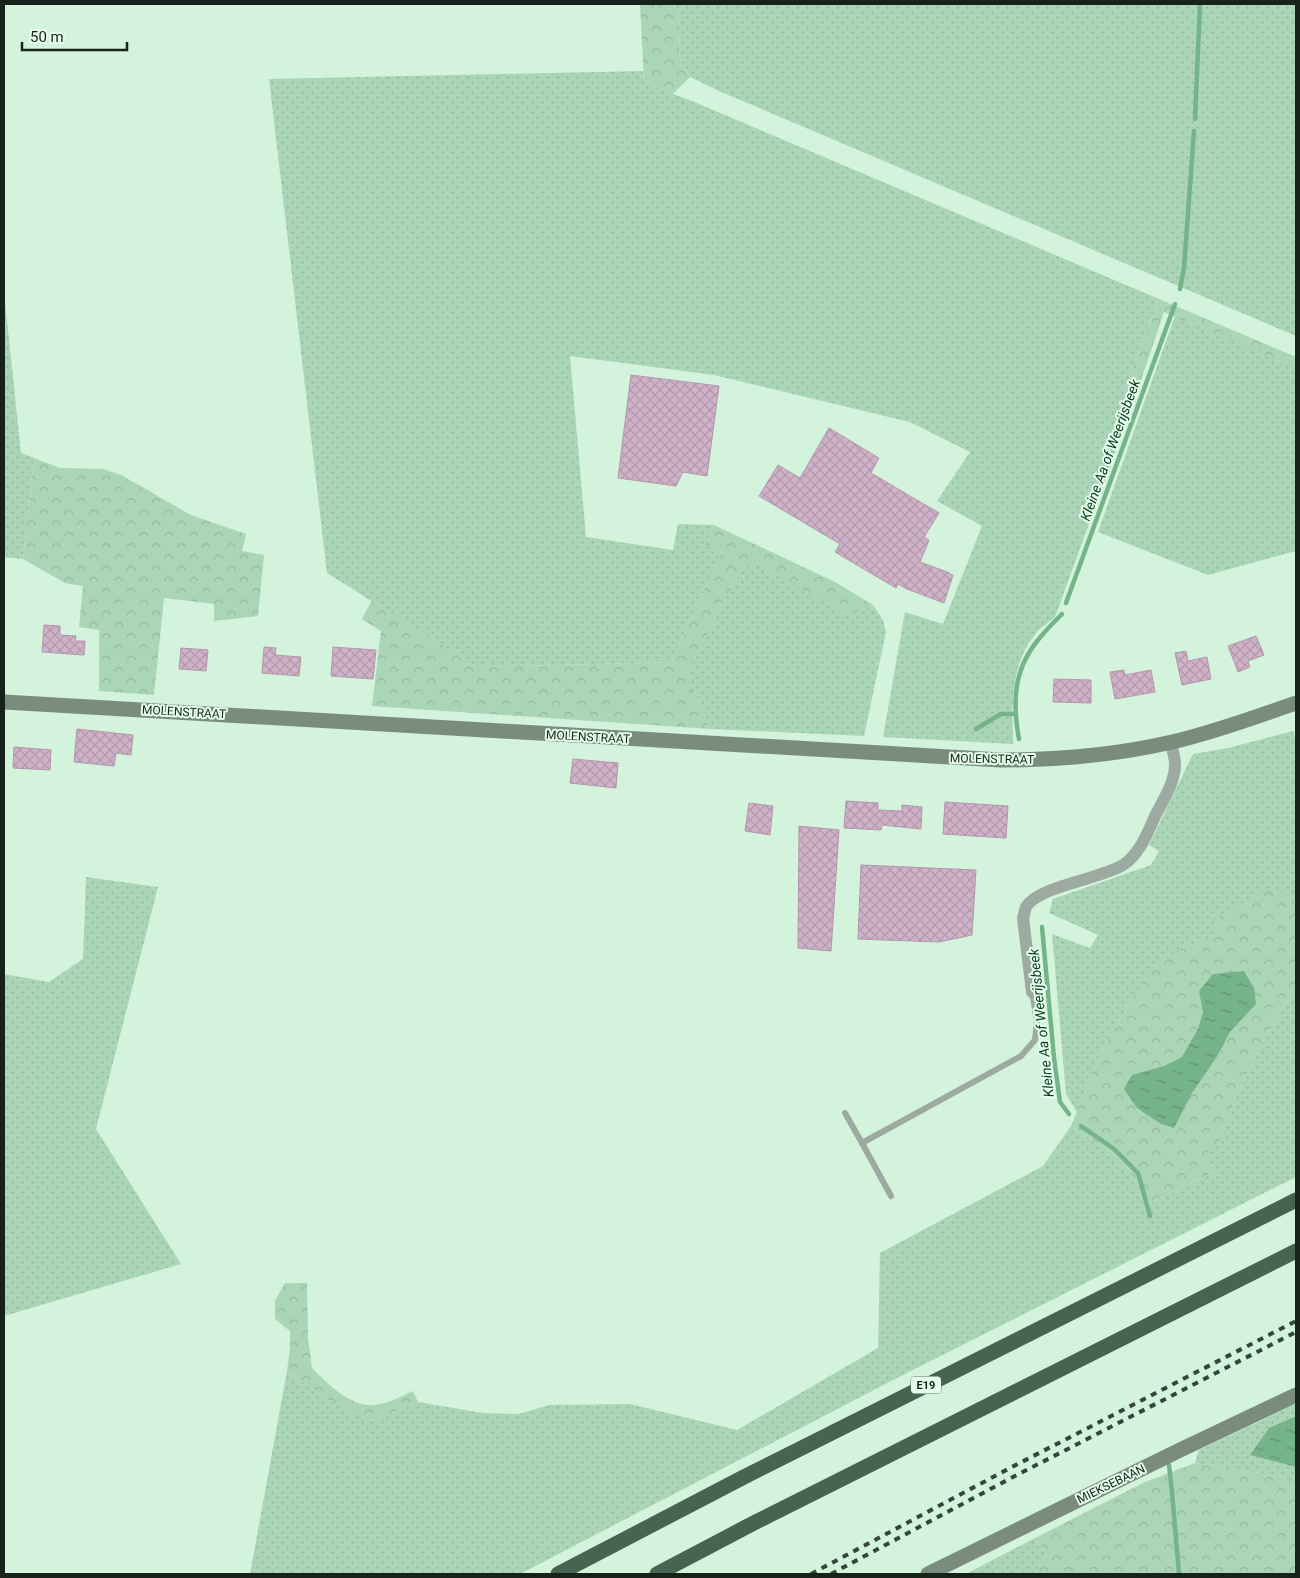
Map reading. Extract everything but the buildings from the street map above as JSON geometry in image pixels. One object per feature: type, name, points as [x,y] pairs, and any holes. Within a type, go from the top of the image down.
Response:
[{"type":"highway","name":"E19","points":[[558,1574],[742,1478],[1296,1200]]},
{"type":"highway","points":[[657,1574],[748,1526],[1296,1251]]},
{"type":"main road","name":"MOLENSTRAAT","points":[[4,702],[1001,760],[1036,760],[1089,756],[1171,742],[1242,722],[1296,703]]},
{"type":"main road","name":"MIEKSEBAAN","points":[[928,1574],[1296,1395]]},
{"type":"street","points":[[1032,992],[1023,918],[1026,907],[1033,899],[1046,892],[1123,865],[1135,853],[1145,838],[1170,787],[1175,764],[1171,742]]},
{"type":"lane","points":[[862,1143],[1021,1056],[1035,1040],[1037,1021],[1032,992]]},
{"type":"lane","points":[[845,1113],[891,1196]]},
{"type":"green space","points":[[640,4],[678,4],[680,61],[690,77],[673,94],[644,81]]},
{"type":"green space","points":[[678,4],[1296,4],[1296,336],[690,77],[680,61]]},
{"type":"green space","points":[[643,71],[644,81],[673,94],[1159,299],[1124,391],[1136,395],[1055,617],[1037,632],[1028,644],[1017,671],[1013,699],[1013,744],[883,737],[905,612],[943,624],[982,526],[937,501],[970,452],[910,422],[714,375],[570,356],[586,537],[673,550],[678,524],[714,525],[705,546],[722,551],[671,662],[477,667],[327,573],[269,79]]},
{"type":"green space","points":[[4,292],[21,453],[34,458],[23,559],[4,557]]},
{"type":"green space","points":[[1159,299],[1296,357],[1296,365],[1294,368],[1164,312],[1136,395],[1124,391]]},
{"type":"green space","points":[[1175,316],[1294,368],[1296,365],[1296,551],[1208,575],[1098,532]]},
{"type":"green space","points":[[34,458],[60,468],[103,469],[121,475],[191,515],[246,534],[242,551],[264,555],[258,616],[214,621],[214,604],[164,598],[154,695],[99,691],[99,630],[79,627],[83,586],[65,583],[23,559]]},
{"type":"green space","points":[[714,525],[835,582],[873,605],[848,616],[754,563],[740,572],[687,672],[710,729],[372,706],[381,631],[362,619],[372,600],[477,667],[671,662],[722,551],[705,546]]},
{"type":"green space","points":[[754,562],[848,616],[873,605],[883,620],[886,632],[864,736],[710,729],[687,672],[740,572]]},
{"type":"green space","points":[[1293,731],[1296,741],[1296,906],[1293,909],[1179,949],[1130,1002],[1103,1048],[1077,1112],[1066,1094],[1052,934],[1090,948],[1098,935],[1049,913],[1053,899],[1151,865],[1159,851],[1149,845],[1193,754],[1228,748]]},
{"type":"green space","points":[[86,877],[158,887],[96,1129],[181,1264],[4,1316],[4,974],[49,982],[83,959]]},
{"type":"green space","points":[[1270,888],[1290,895],[1293,908],[1296,906],[1296,987],[1261,1045],[1235,1099],[1219,1144],[1207,1153],[1214,1172],[1145,1206],[1137,1186],[1126,1167],[1114,1155],[1071,1126],[1103,1048],[1130,1002],[1154,967],[1179,949],[1218,935],[1213,919]]},
{"type":"green space","points":[[1296,987],[1296,1177],[893,1380],[520,1574],[250,1574],[287,1371],[328,1400],[374,1421],[418,1402],[483,1413],[519,1414],[549,1405],[630,1404],[737,1430],[878,1348],[880,1253],[1043,1166],[1071,1126],[1114,1155],[1126,1167],[1137,1185],[1145,1206],[1214,1172],[1206,1153],[1219,1144],[1235,1099],[1261,1045]]},
{"type":"green space","points":[[285,1283],[307,1283],[308,1337],[312,1368],[326,1382],[343,1395],[361,1404],[384,1403],[413,1391],[418,1402],[375,1421],[357,1415],[328,1400],[287,1371],[290,1331],[275,1319],[275,1301]]},
{"type":"green space","points":[[1296,1404],[1296,1416],[1269,1428],[1251,1455],[1296,1467],[1296,1479],[1195,1463],[1199,1450]]},
{"type":"green space","points":[[1195,1463],[1296,1479],[1296,1574],[1034,1574],[1047,1555],[1035,1538],[1145,1482]]},
{"type":"green space","points":[[1035,1538],[1047,1555],[1034,1574],[966,1574]]},
{"type":"water","points":[[1244,971],[1254,988],[1256,1004],[1230,1032],[1216,1058],[1192,1093],[1174,1128],[1161,1124],[1137,1108],[1124,1089],[1132,1075],[1164,1066],[1182,1057],[1198,1029],[1203,1012],[1199,991],[1213,974]]},
{"type":"water","points":[[1296,1416],[1296,1467],[1250,1455],[1269,1428]]},
{"type":"waterway","name":"Kleine Aa of Weerijsbeek","points":[[1195,119],[1200,4]]},
{"type":"waterway","name":"Kleine Aa of Weerijsbeek","points":[[1180,289],[1184,268],[1194,131]]},
{"type":"waterway","name":"Kleine Aa of Weerijsbeek","points":[[1066,603],[1175,304]]},
{"type":"waterway","name":"Kleine Aa of Weerijsbeek","points":[[1019,739],[1016,722],[1018,678],[1028,654],[1062,614]]},
{"type":"waterway","points":[[976,729],[1001,714],[1016,714]]},
{"type":"waterway","name":"Kleine Aa of Weerijsbeek","points":[[1042,927],[1060,1102],[1069,1114]]},
{"type":"waterway","name":"Kleine Aa of Weerijsbeek","points":[[1081,1126],[1114,1149],[1138,1173],[1150,1216]]},
{"type":"waterway","name":"Kleine Aa of Weerijsbeek","points":[[1169,1465],[1179,1574]]},
{"type":"railway","points":[[811,1574],[1010,1468],[1296,1321]]},
{"type":"railway","points":[[831,1574],[1013,1477],[1296,1332]]}]
